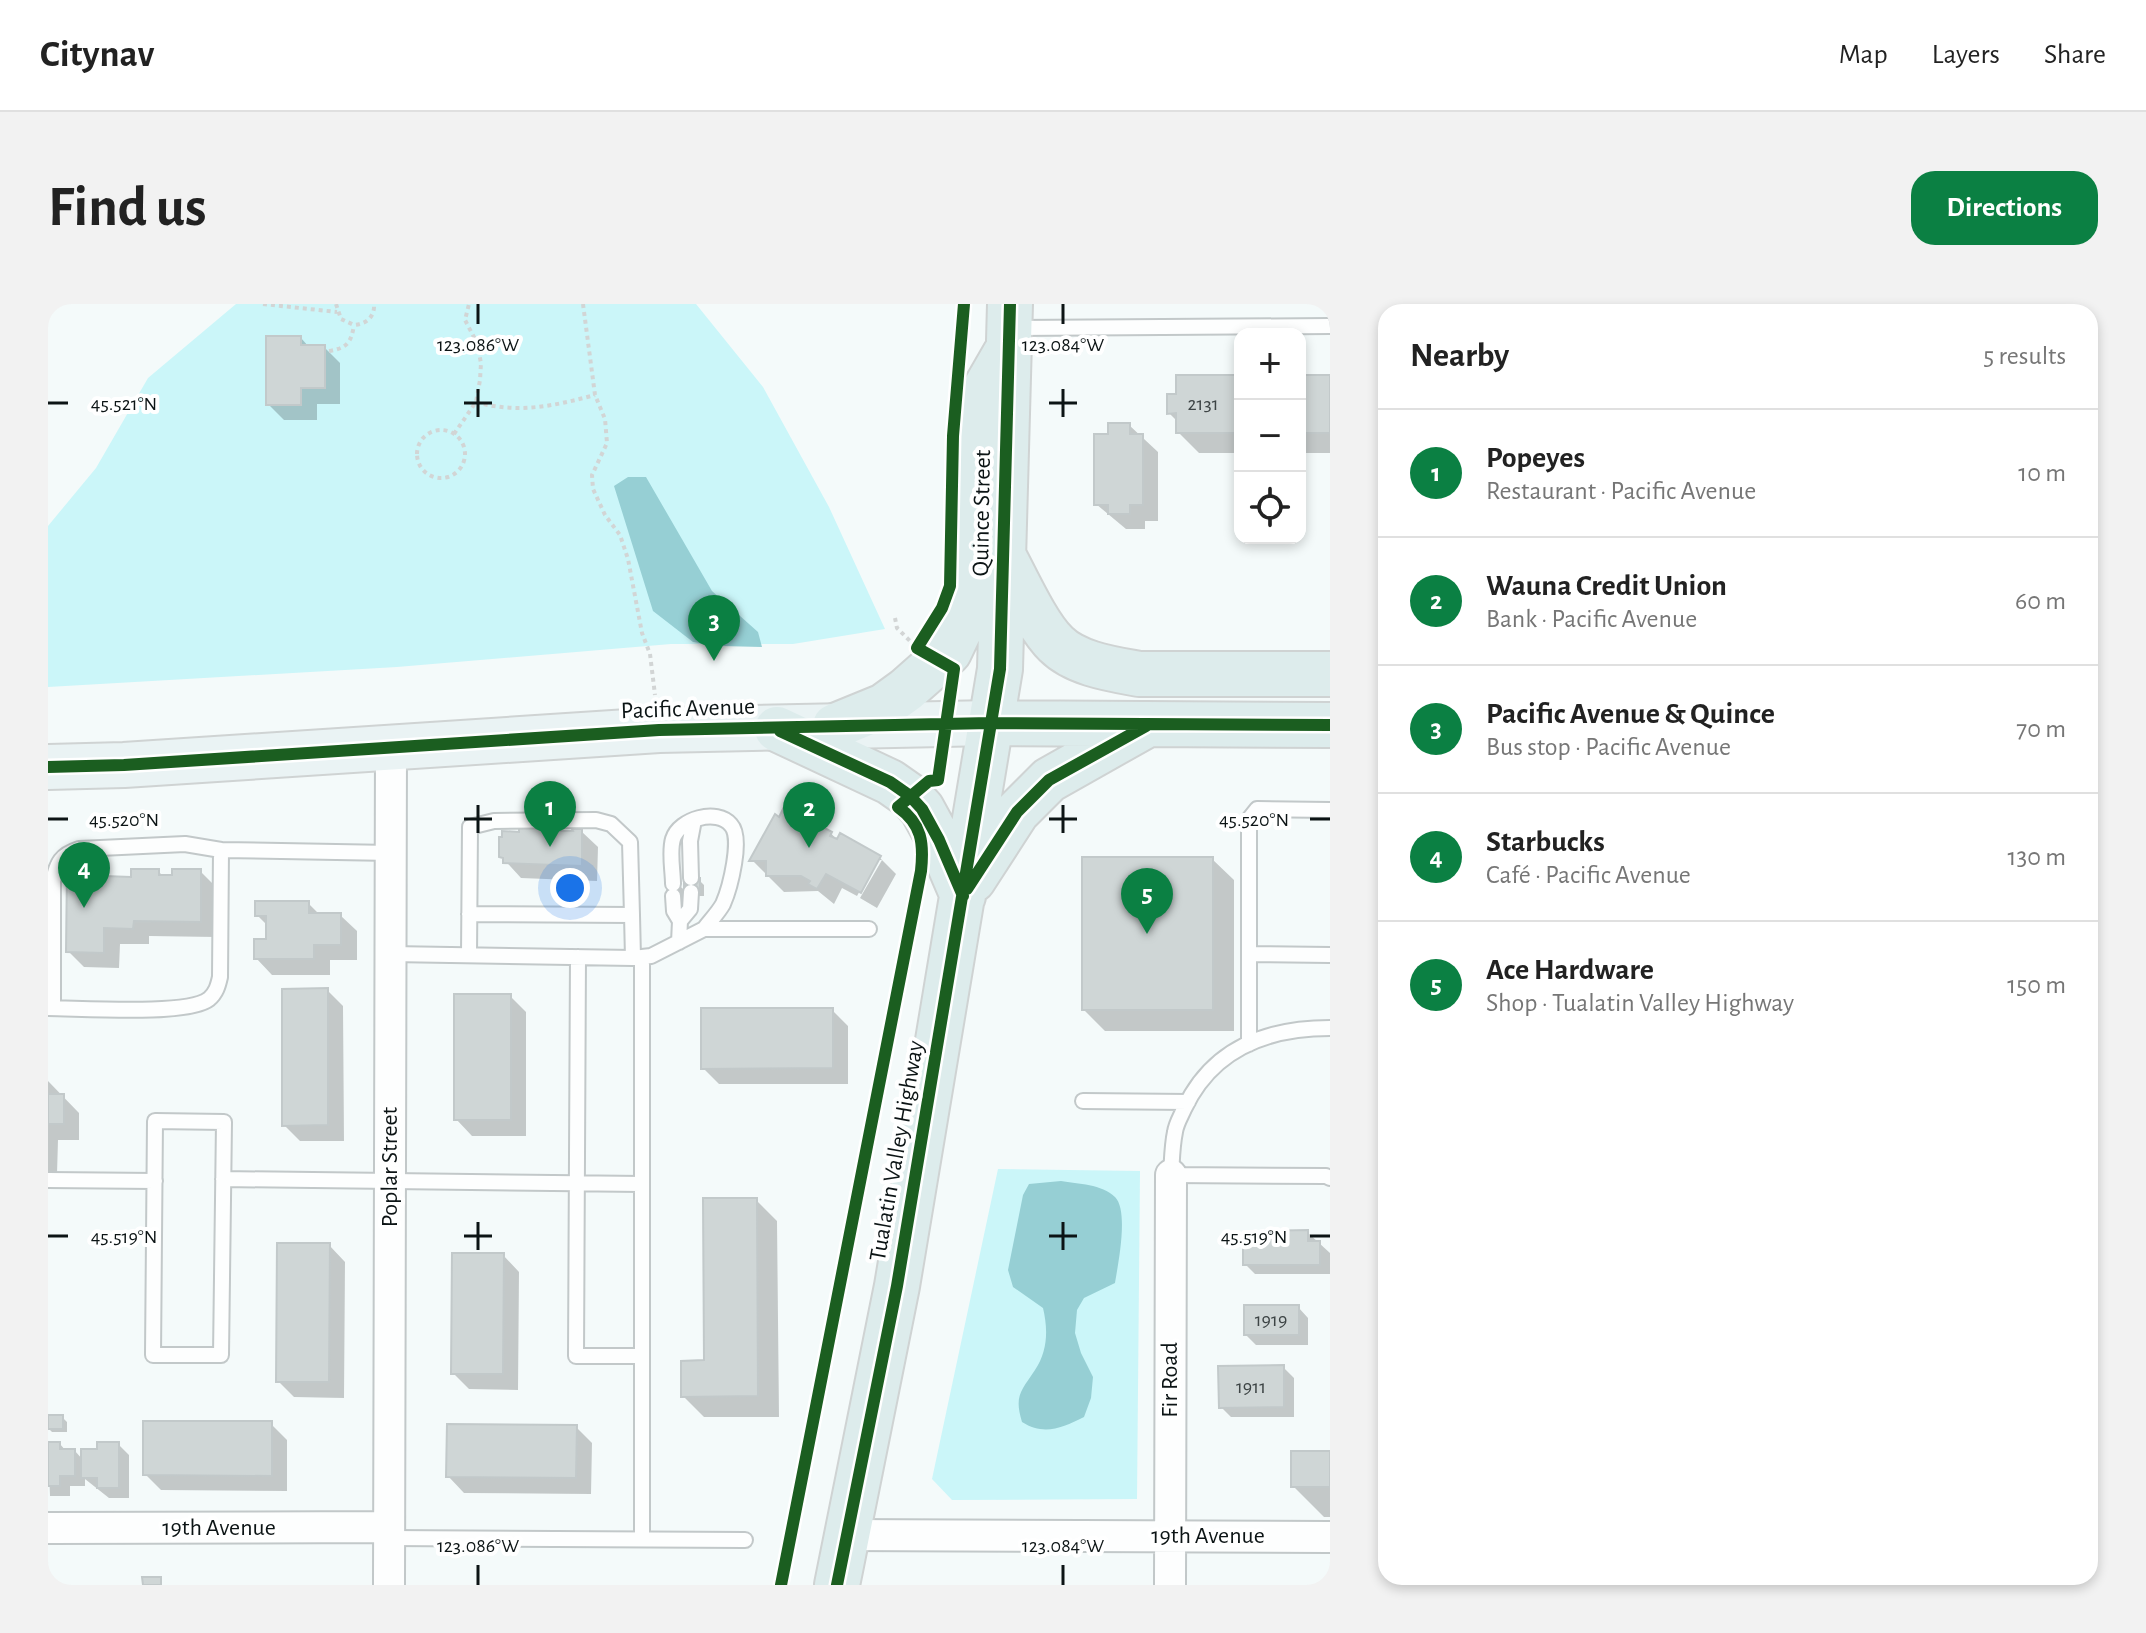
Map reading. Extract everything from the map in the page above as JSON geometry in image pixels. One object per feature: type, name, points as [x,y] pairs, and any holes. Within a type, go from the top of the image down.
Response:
[{"type":"highway","name":"Quince Street","points":[[991,723],[1000,669],[1009,327]]},
{"type":"highway","points":[[835,726],[884,706],[949,652],[966,607],[971,413],[1009,327]]},
{"type":"highway","points":[[1003,556],[1057,646],[1077,658],[1139,674],[1330,674]]},
{"type":"highway","name":"Pacific Avenue","points":[[991,723],[1330,725]]},
{"type":"highway","name":"Tualatin Valley Highway","points":[[837,1585],[897,1286],[991,723]]},
{"type":"highway","points":[[963,896],[1017,812],[1049,780],[1148,725]]},
{"type":"highway","points":[[777,729],[890,782],[910,796],[922,809],[939,840],[963,896]]},
{"type":"main road","name":"Pacific Avenue","points":[[48,767],[659,730],[991,723]]},
{"type":"street","name":"Poplar Street","points":[[389,1585],[391,748]]},
{"type":"street","name":"Fir Road","points":[[1170,1585],[1171,1175]]},
{"type":"street","name":"19th Avenue","points":[[48,1528],[390,1532]]},
{"type":"street","name":"19th Avenue","points":[[846,1535],[1330,1537]]},
{"type":"lane","points":[[1009,327],[1330,326]]},
{"type":"lane","points":[[1249,1044],[1249,819],[1257,809],[1330,810]]},
{"type":"lane","points":[[391,954],[651,956],[679,942],[704,929],[722,905],[737,846],[735,830],[730,822],[721,817],[694,820],[682,827],[673,839],[674,911],[680,921],[679,942]]},
{"type":"lane","points":[[469,955],[470,827],[494,821],[596,820],[611,824],[630,842],[632,915],[638,957],[642,1184],[642,1539]]},
{"type":"lane","points":[[680,921],[690,909],[690,841],[694,820]]},
{"type":"lane","points":[[221,850],[220,977],[217,990],[207,1000],[181,1008],[51,1008],[53,881],[56,865],[64,854],[79,849],[185,844],[221,850],[391,853]]},
{"type":"lane","points":[[469,914],[632,915]]},
{"type":"lane","points":[[704,929],[869,929]]},
{"type":"lane","points":[[1249,954],[1330,955]]},
{"type":"lane","points":[[578,957],[576,1356],[642,1356]]},
{"type":"lane","points":[[1330,1028],[1266,1035],[1226,1055],[1194,1088],[1175,1130],[1171,1175],[1330,1178]]},
{"type":"lane","points":[[1083,1101],[1188,1102]]},
{"type":"lane","points":[[155,1121],[224,1122],[221,1355],[153,1355],[155,1181],[155,1121]]},
{"type":"lane","points":[[223,1179],[642,1184]]},
{"type":"lane","points":[[48,1180],[155,1181]]},
{"type":"lane","points":[[390,1532],[745,1540]]},
{"type":"path","points":[[263,304],[337,312]]},
{"type":"path","points":[[336,304],[341,319],[354,325],[368,321],[373,315],[374,304]]},
{"type":"path","points":[[454,434],[476,402],[481,363],[477,343],[465,320],[469,304]]},
{"type":"path","points":[[583,304],[595,395],[605,419],[607,443],[592,475],[593,489],[605,515],[620,535],[628,559],[642,633],[650,654],[659,730]]},
{"type":"path","points":[[329,351],[343,348],[351,341],[354,325]]},
{"type":"path","points":[[476,402],[490,406],[543,408],[595,395]]},
{"type":"path","points":[[436,430],[454,434],[465,449],[461,467],[445,477],[427,474],[417,458],[421,440],[436,430]]},
{"type":"path","points":[[895,618],[897,628],[917,648]]},
{"type":"shaded area","points":[[236,304],[696,304],[763,387],[829,507],[885,629],[793,644],[671,644],[397,667],[48,687],[48,526],[96,468],[148,378]]},
{"type":"shaded area","points":[[628,477],[646,477],[712,591],[758,632],[762,647],[693,642],[653,611],[614,486]]},
{"type":"shaded area","points":[[998,1169],[1140,1171],[1137,1499],[952,1500],[932,1479]]},
{"type":"shaded area","points":[[1061,1181],[1097,1187],[1115,1197],[1121,1214],[1121,1238],[1115,1283],[1084,1298],[1077,1310],[1075,1333],[1093,1377],[1091,1398],[1084,1417],[1061,1427],[1038,1429],[1022,1422],[1019,1400],[1045,1348],[1043,1308],[1013,1287],[1008,1270],[1023,1195],[1029,1184]]},
{"type":"building","points":[[266,336],[301,336],[301,345],[325,345],[325,388],[301,388],[301,405],[266,405]]},
{"type":"building","points":[[1176,375],[1234,375],[1234,433],[1176,433],[1176,413],[1167,414],[1167,394],[1176,394]]},
{"type":"building","points":[[1306,375],[1330,375],[1330,433],[1306,433]]},
{"type":"building","points":[[1108,423],[1130,423],[1130,434],[1143,434],[1143,505],[1130,505],[1130,514],[1108,514],[1108,505],[1094,505],[1094,434],[1108,434]]},
{"type":"building","points":[[785,805],[800,814],[803,808],[819,817],[815,823],[832,832],[830,836],[837,839],[840,833],[881,856],[861,893],[826,874],[817,889],[801,876],[766,876],[766,861],[749,861],[775,814],[779,817]]},
{"type":"building","points":[[519,827],[554,827],[554,831],[582,829],[582,866],[503,863],[503,858],[499,857],[499,837],[502,837],[502,831],[519,832]]},
{"type":"building","points":[[1082,857],[1213,857],[1213,1010],[1082,1010]]},
{"type":"building","points":[[67,869],[104,869],[104,876],[131,877],[131,869],[159,869],[159,875],[172,875],[172,869],[201,869],[201,922],[134,921],[133,929],[104,928],[104,953],[66,952]]},
{"type":"building","points":[[684,878],[700,878],[700,892],[684,892]]},
{"type":"building","points":[[255,901],[309,901],[309,913],[341,913],[341,945],[314,945],[314,959],[254,959],[254,939],[266,939],[266,916],[255,916]]},
{"type":"building","points":[[328,988],[328,1125],[282,1126],[282,989]]},
{"type":"building","points":[[454,994],[511,994],[511,1120],[454,1120]]},
{"type":"building","points":[[701,1008],[833,1008],[833,1068],[701,1069]]},
{"type":"building","points":[[48,1094],[64,1094],[64,1124],[48,1124]]},
{"type":"building","points":[[703,1198],[757,1198],[758,1396],[681,1397],[681,1361],[704,1360]]},
{"type":"building","points":[[1308,1230],[1308,1241],[1320,1241],[1320,1265],[1243,1265],[1243,1241],[1261,1241],[1261,1231]]},
{"type":"building","points":[[277,1243],[330,1243],[329,1382],[276,1382]]},
{"type":"building","points":[[452,1253],[504,1253],[503,1374],[451,1374]]},
{"type":"building","points":[[1244,1305],[1299,1305],[1299,1335],[1244,1335]]},
{"type":"building","points":[[1284,1365],[1284,1407],[1219,1408],[1218,1366]]},
{"type":"building","points":[[48,1415],[63,1415],[63,1429],[48,1429]]},
{"type":"building","points":[[143,1421],[272,1421],[272,1476],[143,1475]]},
{"type":"building","points":[[447,1424],[577,1425],[576,1478],[446,1477]]},
{"type":"building","points":[[48,1442],[60,1442],[60,1449],[75,1449],[75,1476],[60,1476],[60,1486],[48,1486]]},
{"type":"building","points":[[97,1442],[119,1442],[119,1488],[97,1488],[97,1478],[81,1478],[81,1449],[97,1449]]},
{"type":"building","points":[[1291,1451],[1330,1451],[1330,1487],[1291,1487]]},
{"type":"building","points":[[142,1577],[161,1577],[161,1585],[143,1585]]},
{"type":"cycle path","points":[[781,1585],[921,871],[920,835],[912,820],[898,807],[929,781],[938,780],[954,669],[917,648],[942,608],[950,586],[953,436],[964,304]]},
{"type":"cycle path","points":[[837,1585],[897,1286],[1000,669],[1010,304]]},
{"type":"cycle path","points":[[48,767],[124,765],[659,730],[991,723],[1330,725]]},
{"type":"cycle path","points":[[967,889],[1017,812],[1049,780],[1146,726]]},
{"type":"cycle path","points":[[780,731],[890,782],[910,796],[922,809],[939,840],[963,896]]},
{"type":"place","name":"Pacific Avenue & Quince","points":[[714,661]]},
{"type":"place","name":"Popeyes","points":[[550,847]]},
{"type":"place","name":"Wauna Credit Union","points":[[809,848]]},
{"type":"place","name":"Starbucks","points":[[84,908]]},
{"type":"place","name":"Ace Hardware","points":[[1147,934]]}]
